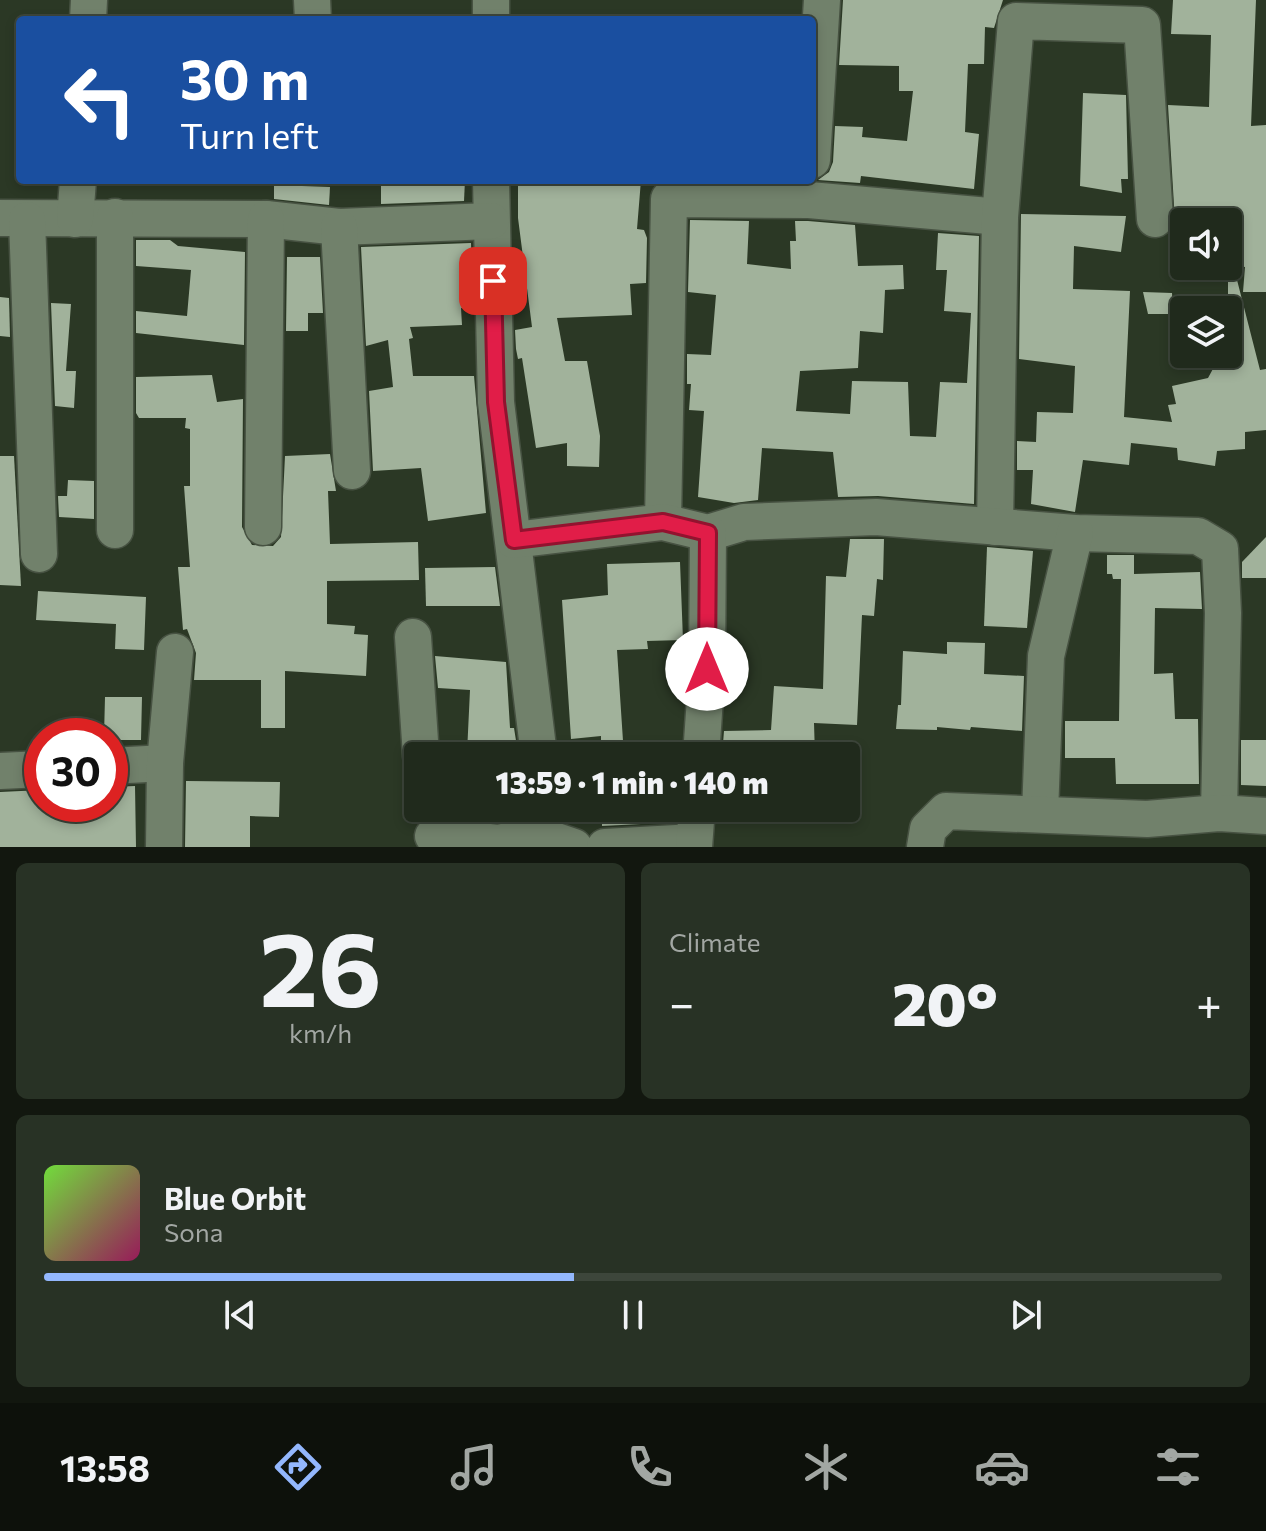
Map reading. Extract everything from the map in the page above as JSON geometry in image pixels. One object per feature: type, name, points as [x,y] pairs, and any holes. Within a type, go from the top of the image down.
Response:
[{"type":"street","points":[[816,96],[822,0]]},
{"type":"street","points":[[995,527],[1000,217],[1016,21],[1142,25],[1155,219]]},
{"type":"street","points":[[75,219],[78,184]]},
{"type":"street","points":[[491,184],[496,402],[537,742]]},
{"type":"street","points":[[663,522],[669,199],[810,190],[1000,217]]},
{"type":"street","points":[[115,217],[115,530]]},
{"type":"street","points":[[39,554],[13,219],[266,219],[339,227],[491,221]]},
{"type":"street","points":[[263,527],[266,219]]},
{"type":"street","points":[[339,227],[352,471]]},
{"type":"street","points":[[514,540],[663,522],[708,533],[744,522],[876,517],[1075,533],[1198,536],[1220,549],[1223,613],[1219,813]]},
{"type":"street","points":[[702,742],[707,669],[708,533]]},
{"type":"street","points":[[1040,813],[1046,656],[1075,533]]},
{"type":"street","points":[[413,637],[420,742]]},
{"type":"street","points":[[164,847],[165,763],[175,652]]},
{"type":"street","points":[[128,765],[165,763]]},
{"type":"street","points":[[0,771],[24,770]]},
{"type":"street","points":[[925,847],[928,829],[946,811],[1040,813],[1146,833],[1219,813],[1266,816]]},
{"type":"street","points":[[431,830],[498,843],[540,822],[574,847]]},
{"type":"street","points":[[605,847],[695,832]]},
{"type":"building","points":[[843,0],[1003,0],[994,28],[985,27],[984,64],[968,64],[965,132],[979,134],[974,189],[861,176],[860,183],[818,180],[829,172],[833,162],[835,126],[863,127],[862,137],[907,141],[913,91],[899,91],[899,66],[839,65]]},
{"type":"building","points":[[1173,0],[1256,0],[1251,126],[1266,125],[1266,292],[1243,292],[1242,208],[1174,208],[1168,105],[1209,107],[1211,35],[1171,34]]},
{"type":"building","points":[[1083,93],[1126,95],[1128,179],[1121,179],[1122,193],[1080,186]]},
{"type":"building","points":[[381,184],[465,184],[464,201],[381,204]]},
{"type":"building","points":[[641,184],[637,229],[644,230],[647,238],[646,283],[630,284],[632,315],[557,318],[565,361],[587,361],[600,436],[599,467],[567,466],[567,443],[536,448],[522,358],[518,359],[516,349],[515,330],[532,327],[518,218],[518,185]]},
{"type":"building","points":[[274,185],[330,187],[329,205],[274,199]]},
{"type":"building","points":[[1021,214],[1126,216],[1121,252],[1074,246],[1073,289],[1130,291],[1124,417],[1172,422],[1168,405],[1176,404],[1172,386],[1208,378],[1213,368],[1242,368],[1242,300],[1260,370],[1266,369],[1266,430],[1245,432],[1245,449],[1217,451],[1215,466],[1178,460],[1177,448],[1131,443],[1129,465],[1083,460],[1075,512],[1031,504],[1033,470],[1017,470],[1017,441],[1036,442],[1037,412],[1073,413],[1075,366],[1019,359]]},
{"type":"building","points":[[690,220],[749,221],[747,264],[791,269],[790,241],[796,241],[795,221],[808,221],[855,225],[858,266],[903,265],[904,289],[885,290],[883,333],[860,331],[858,368],[800,371],[796,411],[850,414],[852,381],[908,382],[910,436],[936,437],[940,382],[967,383],[971,313],[944,311],[947,270],[936,270],[938,233],[979,236],[974,504],[878,496],[838,497],[833,452],[762,448],[758,500],[734,503],[698,497],[704,411],[689,410],[691,384],[687,384],[687,354],[711,355],[716,295],[688,292]]},
{"type":"building","points":[[136,240],[170,240],[178,246],[245,252],[244,345],[136,333],[136,311],[187,316],[191,270],[136,266]]},
{"type":"building","points":[[471,243],[473,309],[461,308],[462,325],[410,327],[413,338],[409,339],[413,376],[474,376],[486,513],[428,521],[421,468],[373,471],[369,391],[393,387],[388,340],[366,346],[361,247]]},
{"type":"building","points":[[287,257],[320,257],[323,313],[308,313],[308,331],[286,331]]},
{"type":"building","points":[[1228,280],[1237,280],[1241,296],[1228,296]]},
{"type":"building","points":[[1143,292],[1172,293],[1170,314],[1148,314]]},
{"type":"building","points":[[0,297],[9,298],[10,337],[0,336]]},
{"type":"building","points":[[51,303],[71,304],[66,371],[76,371],[74,408],[55,406]]},
{"type":"building","points":[[212,375],[217,402],[243,399],[242,527],[252,545],[273,546],[281,537],[285,456],[330,454],[336,491],[328,491],[330,544],[418,542],[419,580],[327,581],[327,624],[355,626],[354,634],[368,635],[366,676],[285,671],[285,728],[261,728],[261,680],[194,680],[196,653],[187,629],[183,630],[178,567],[190,567],[184,486],[190,486],[190,429],[185,428],[186,418],[139,418],[136,413],[136,377]]},
{"type":"building","points":[[0,456],[14,456],[21,586],[0,585]]},
{"type":"building","points":[[68,480],[94,481],[94,519],[59,517],[58,496],[67,496]]},
{"type":"building","points":[[1266,537],[1266,578],[1242,578],[1242,562]]},
{"type":"building","points":[[850,539],[884,539],[883,580],[877,579],[874,616],[862,615],[857,725],[814,723],[815,742],[723,742],[724,731],[771,730],[774,686],[823,689],[826,576],[846,577]]},
{"type":"building","points":[[987,547],[1033,551],[1027,628],[984,626]]},
{"type":"building","points":[[1107,555],[1134,555],[1134,574],[1200,572],[1202,609],[1155,608],[1154,674],[1173,673],[1175,719],[1198,719],[1199,784],[1116,784],[1115,758],[1065,758],[1065,721],[1119,721],[1121,579],[1113,579],[1112,574],[1107,574]]},
{"type":"building","points":[[680,562],[683,640],[647,641],[648,649],[617,650],[623,742],[601,742],[601,736],[571,739],[562,600],[608,595],[607,564]]},
{"type":"building","points":[[495,567],[500,606],[426,606],[425,568]]},
{"type":"building","points":[[38,591],[146,597],[144,650],[115,649],[116,624],[36,620]]},
{"type":"building","points":[[947,642],[985,643],[984,674],[1024,676],[1022,731],[971,727],[970,730],[937,727],[937,730],[896,729],[898,705],[901,705],[903,651],[947,654]]},
{"type":"building","points":[[435,656],[506,662],[510,728],[514,728],[516,742],[468,742],[470,690],[438,688]]},
{"type":"building","points":[[105,697],[142,697],[141,740],[128,740],[128,718],[104,718]]},
{"type":"building","points":[[1241,740],[1266,740],[1266,786],[1241,785]]},
{"type":"building","points":[[186,781],[280,782],[279,817],[250,816],[250,847],[185,847]]},
{"type":"building","points":[[128,786],[135,786],[136,847],[0,847],[0,792],[24,791],[24,822],[128,822]]},
{"type":"building","points":[[602,822],[641,822],[641,824],[602,826]]},
{"type":"route","points":[[493,281],[496,402],[514,540],[663,522],[708,533],[707,669]]}]
